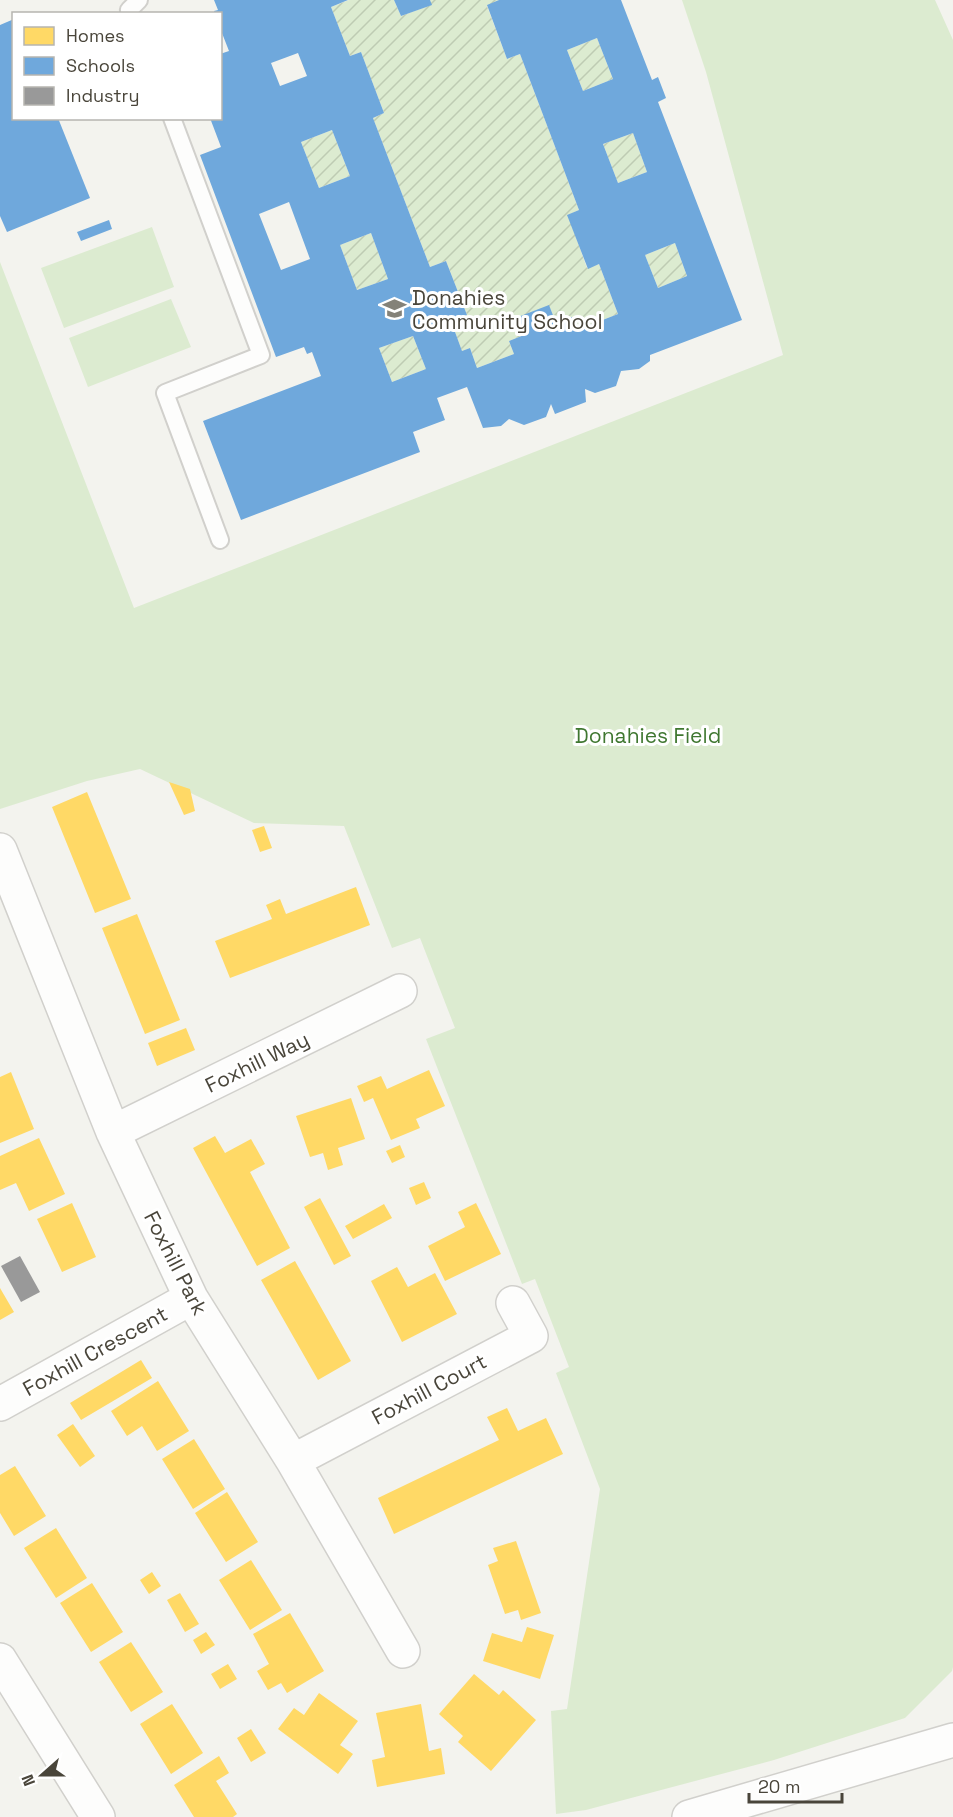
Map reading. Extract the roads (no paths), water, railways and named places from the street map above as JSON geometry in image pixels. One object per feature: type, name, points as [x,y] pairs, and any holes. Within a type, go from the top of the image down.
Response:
[{"type":"street","name":"Foxhill Park","points":[[0,850],[113,1132],[191,1298],[293,1461],[403,1651]]},
{"type":"street","name":"Foxhill Way","points":[[113,1132],[400,991]]},
{"type":"street","name":"Foxhill Crescent","points":[[0,1404],[191,1298]]},
{"type":"street","name":"Foxhill Court","points":[[293,1461],[531,1336],[513,1303]]},
{"type":"street","points":[[0,1660],[98,1817]]},
{"type":"street","points":[[689,1817],[953,1740]]},
{"type":"lane","points":[[130,12],[129,10],[139,0]]},
{"type":"lane","points":[[173,120],[261,355],[165,393],[220,540]]},
{"type":"place","name":"Donahies Community School","points":[[394,309]]},
{"type":"park label","name":"Donahies Field","points":[[648,735]]}]
